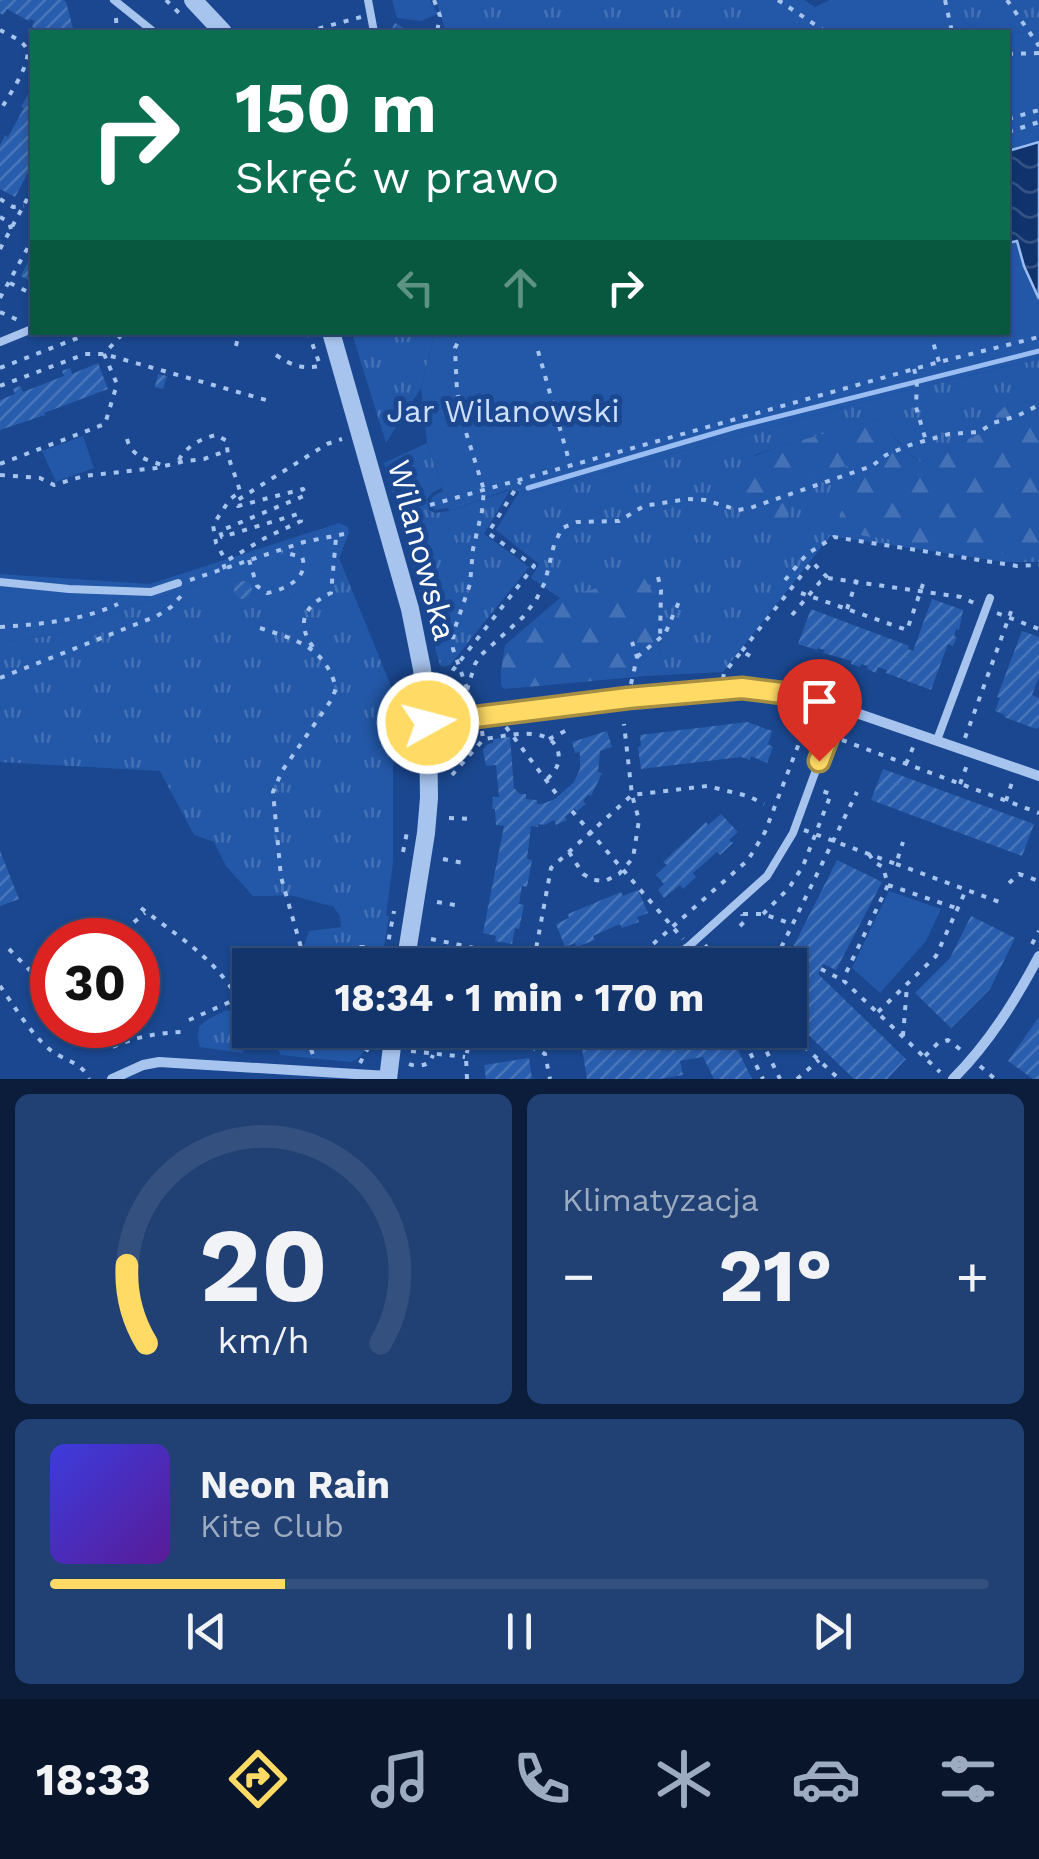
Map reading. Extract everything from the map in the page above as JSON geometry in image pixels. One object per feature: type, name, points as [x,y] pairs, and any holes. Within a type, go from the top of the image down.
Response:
[{"type":"street","points":[[193,0],[221,30]]},
{"type":"street","name":"Wilanowska","points":[[333,335],[410,610],[422,669],[428,723],[429,798],[409,948]]},
{"type":"street","points":[[428,723],[480,724],[628,698],[742,688],[790,694],[839,708],[1039,776]]},
{"type":"street","points":[[948,1077],[991,1036],[1039,956]]},
{"type":"street","points":[[112,1079],[158,1062],[388,1078],[392,1048]]},
{"type":"lane","points":[[114,0],[152,30]]},
{"type":"lane","points":[[368,0],[373,30]]},
{"type":"lane","points":[[0,342],[30,330]]},
{"type":"lane","points":[[0,582],[151,592],[178,584]]},
{"type":"lane","points":[[938,740],[988,603]]},
{"type":"lane","points":[[685,948],[767,876],[795,826],[839,708]]},
{"type":"path","points":[[434,0],[440,16],[437,30]]},
{"type":"path","points":[[778,0],[823,30]]},
{"type":"path","points":[[945,0],[952,30]]},
{"type":"path","points":[[1007,0],[1039,50],[1010,54]]},
{"type":"path","points":[[313,30],[369,14]]},
{"type":"path","points":[[0,30],[27,50],[26,64],[0,112]]},
{"type":"path","points":[[1010,119],[1039,110]]},
{"type":"path","points":[[1010,131],[1039,122]]},
{"type":"path","points":[[0,249],[30,194]]},
{"type":"path","points":[[0,199],[14,207],[24,206]]},
{"type":"path","points":[[0,217],[9,222],[11,229]]},
{"type":"path","points":[[0,298],[30,244]]},
{"type":"path","points":[[9,282],[30,293]]},
{"type":"path","points":[[0,312],[17,321],[30,316]]},
{"type":"path","points":[[0,368],[85,335]]},
{"type":"path","points":[[104,354],[121,335]]},
{"type":"path","points":[[236,346],[238,335]]},
{"type":"path","points":[[276,356],[305,369],[321,366],[309,335]]},
{"type":"path","points":[[461,335],[455,348],[457,392],[484,490],[470,584],[454,628],[454,649],[483,739]]},
{"type":"path","points":[[931,335],[939,362]]},
{"type":"path","points":[[430,505],[1039,337]]},
{"type":"path","points":[[538,350],[570,464]]},
{"type":"path","points":[[0,386],[85,354],[104,354],[266,400]]},
{"type":"path","points":[[0,464],[105,424],[117,384],[104,354]]},
{"type":"path","points":[[914,369],[916,407],[926,441]]},
{"type":"path","points":[[468,690],[480,655],[522,618],[536,600],[562,528],[576,522],[619,521],[644,506],[687,499],[706,500],[738,510],[750,508],[872,466],[886,455],[926,441],[949,434],[979,432],[1039,405]]},
{"type":"path","points":[[178,462],[182,454],[207,437],[216,435],[227,441],[226,451],[240,492],[230,499],[213,525],[226,562]]},
{"type":"path","points":[[225,569],[223,563],[302,521],[298,514],[222,537],[220,531],[306,496],[303,489],[238,506],[236,501],[328,444],[346,437]]},
{"type":"path","points":[[127,439],[137,456],[165,466]]},
{"type":"path","points":[[0,476],[40,478],[54,485],[84,476],[204,459],[226,451]]},
{"type":"path","points":[[443,694],[452,670],[534,566],[488,534],[522,478]]},
{"type":"path","points":[[0,678],[157,616],[182,595],[178,584],[304,542],[349,533]]},
{"type":"path","points":[[303,948],[281,877],[273,792],[282,771],[336,688],[329,668],[304,634],[302,625],[307,612],[331,593],[336,537]]},
{"type":"path","points":[[785,580],[806,554],[834,537],[1017,566],[1039,565]]},
{"type":"path","points":[[249,560],[261,591],[267,594],[291,584],[303,572],[302,556],[278,551]]},
{"type":"path","points":[[720,690],[724,673],[812,562],[828,578],[988,603],[1008,618],[1039,629]]},
{"type":"path","points":[[848,609],[859,573]]},
{"type":"path","points":[[658,576],[660,639]]},
{"type":"path","points":[[792,616],[828,578]]},
{"type":"path","points":[[801,593],[907,630],[923,584]]},
{"type":"path","points":[[636,657],[660,639],[681,597]]},
{"type":"path","points":[[965,738],[1013,606]]},
{"type":"path","points":[[0,627],[70,620],[100,612]]},
{"type":"path","points":[[260,628],[316,651]]},
{"type":"path","points":[[628,698],[636,668],[632,642]]},
{"type":"path","points":[[742,650],[750,656]]},
{"type":"path","points":[[439,674],[452,670]]},
{"type":"path","points":[[644,948],[674,928],[748,860],[765,832],[813,707],[802,705]]},
{"type":"path","points":[[514,736],[518,721],[505,726],[558,796]]},
{"type":"path","points":[[480,724],[492,725]]},
{"type":"path","points":[[569,852],[582,874],[593,880],[613,878],[633,858],[639,820],[632,795],[624,724]]},
{"type":"path","points":[[549,739],[567,730]]},
{"type":"path","points":[[957,733],[976,742]]},
{"type":"path","points":[[452,775],[483,739],[538,734],[556,747],[558,762],[546,780]]},
{"type":"path","points":[[836,738],[1039,813]]},
{"type":"path","points":[[906,764],[911,752]]},
{"type":"path","points":[[960,784],[966,766]]},
{"type":"path","points":[[1006,800],[1013,780],[1026,783]]},
{"type":"path","points":[[536,948],[551,868],[632,795],[707,786],[764,804]]},
{"type":"path","points":[[781,948],[858,792]]},
{"type":"path","points":[[572,810],[688,946]]},
{"type":"path","points":[[449,818],[474,820]]},
{"type":"path","points":[[795,826],[1004,904]]},
{"type":"path","points":[[896,864],[903,842]]},
{"type":"path","points":[[844,981],[888,885],[883,866],[868,854]]},
{"type":"path","points":[[443,859],[468,864]]},
{"type":"path","points":[[1009,883],[1019,874],[1039,881]]},
{"type":"path","points":[[888,885],[959,909]]},
{"type":"path","points":[[878,1012],[936,956],[966,890]]},
{"type":"path","points":[[437,902],[462,906]]},
{"type":"path","points":[[735,920],[742,914],[763,914],[793,924]]},
{"type":"path","points":[[740,926],[745,921],[742,914]]},
{"type":"path","points":[[160,922],[204,954],[232,989]]},
{"type":"path","points":[[431,939],[472,948]]},
{"type":"path","points":[[704,945],[707,948]]},
{"type":"path","points":[[9,950],[30,971]]},
{"type":"path","points":[[821,969],[844,981],[948,1077]]},
{"type":"path","points":[[903,1036],[906,985]]},
{"type":"path","points":[[0,986],[44,1044],[82,1067],[89,1079]]},
{"type":"path","points":[[189,1020],[232,1001]]},
{"type":"path","points":[[160,1035],[188,1032]]},
{"type":"path","points":[[257,1048],[260,1068]]},
{"type":"path","points":[[360,1065],[368,1048]]},
{"type":"path","points":[[467,1079],[468,1048]]},
{"type":"path","points":[[534,1048],[545,1054],[550,1079]]},
{"type":"path","points":[[748,1048],[763,1079]]},
{"type":"path","points":[[764,1048],[780,1079]]},
{"type":"path","points":[[806,1048],[838,1079]]},
{"type":"path","points":[[410,1051],[466,1057]]},
{"type":"path","points":[[409,1064],[425,1065],[433,1054]]},
{"type":"path","points":[[797,1079],[819,1060]]},
{"type":"green space","points":[[392,0],[430,0],[438,14],[421,21],[397,18]]},
{"type":"green space","points":[[436,0],[741,0],[764,29],[763,30],[445,30]]},
{"type":"green space","points":[[741,0],[804,0],[815,7],[830,0],[950,0],[972,30],[762,30]]},
{"type":"green space","points":[[950,0],[1039,0],[1039,31],[1010,34],[1010,30],[972,30]]},
{"type":"green space","name":"Jar Wilanowski","points":[[1039,31],[1039,359],[911,389],[528,493],[507,490],[449,511],[435,510],[430,505],[432,497],[443,491],[427,443],[421,388],[434,335],[1010,335],[1010,34]]},
{"type":"green space","points":[[353,335],[434,335],[421,388],[386,443]]},
{"type":"green space","points":[[1039,359],[1039,401],[1006,405],[989,429],[921,462],[903,448],[879,419],[755,455],[789,523],[784,491],[824,471],[847,466],[862,472],[861,479],[855,495],[840,513],[998,555],[1039,545],[1039,562],[1005,562],[830,536],[723,672],[646,676],[659,664],[660,625],[643,577],[560,598],[531,578],[539,564],[496,530],[519,492],[528,493],[911,389]]},
{"type":"green space","points":[[1039,401],[1039,545],[998,555],[864,536],[839,527],[840,513],[855,495],[862,472],[847,466],[827,470],[784,491],[787,526],[767,534],[745,502],[738,480],[755,456],[879,419],[903,448],[921,462],[989,429],[1006,405]]},
{"type":"green space","points":[[83,436],[94,468],[56,482],[42,451]]},
{"type":"green space","points":[[427,443],[442,488],[427,499],[429,510],[449,511],[510,490],[484,534],[529,567],[450,665],[443,667],[384,463]]},
{"type":"green space","points":[[339,523],[348,527],[349,533],[339,558],[281,606],[223,610],[210,581],[102,617],[67,633],[0,645],[0,574],[150,584]]},
{"type":"green space","points":[[339,558],[393,691],[393,862],[384,948],[303,948],[309,931],[341,927],[333,906],[293,896],[253,896],[226,866],[214,842],[194,835],[160,771],[0,762],[0,645],[5,642],[67,633],[102,617],[210,581],[281,606]]},
{"type":"green space","points":[[643,576],[654,598],[659,629],[659,664],[646,676],[504,689],[501,671],[505,645],[560,598]]},
{"type":"green space","points":[[889,891],[941,909],[926,941],[880,993],[852,968]]},
{"type":"green space","points":[[227,1010],[232,1012],[232,1048],[244,1048],[242,1053],[200,1047],[199,1027]]},
{"type":"green space","points":[[277,1048],[366,1048],[351,1062],[281,1055]]},
{"type":"water","points":[[1039,142],[1039,299],[1017,241],[1010,243],[1010,150]]},
{"type":"building","points":[[0,0],[63,0],[73,30],[35,30],[35,21],[7,9],[3,15]]},
{"type":"building","points":[[29,92],[30,169],[15,197],[0,189],[0,145],[24,108],[21,107]]},
{"type":"building","points":[[30,258],[30,281],[21,276]]},
{"type":"building","points":[[98,363],[108,389],[0,430],[0,400],[15,394],[13,389],[20,386],[23,392],[64,376],[62,371],[70,368],[72,374]]},
{"type":"building","points":[[158,374],[167,376],[163,389],[155,387]]},
{"type":"building","points":[[243,581],[250,583],[250,597],[243,599],[236,597],[234,590],[236,583]]},
{"type":"building","points":[[932,599],[963,610],[954,636],[957,637],[953,646],[948,644],[931,690],[886,673],[887,670],[878,667],[876,673],[868,666],[860,667],[823,653],[825,650],[798,644],[811,609],[909,646],[913,651]]},
{"type":"building","points":[[1022,631],[1039,637],[1039,677],[1032,695],[1039,698],[1036,729],[995,711]]},
{"type":"building","points":[[747,722],[772,731],[768,744],[773,747],[767,763],[751,756],[750,760],[741,757],[641,769],[640,735]]},
{"type":"building","points":[[607,731],[612,747],[600,751],[598,772],[602,773],[591,796],[583,801],[586,804],[556,825],[554,820],[531,826],[527,859],[532,860],[527,887],[522,886],[519,904],[524,905],[519,929],[515,928],[512,944],[495,941],[496,936],[483,933],[504,826],[496,825],[492,809],[493,797],[499,797],[496,765],[486,766],[483,750],[493,739],[510,737],[514,788],[526,794],[526,799],[542,804],[555,799],[574,782],[580,769],[580,755],[575,753],[572,742]]},
{"type":"building","points":[[883,769],[1034,824],[1022,856],[871,800]]},
{"type":"building","points":[[721,814],[738,832],[729,840],[733,843],[693,873],[696,877],[683,889],[680,885],[664,898],[658,890],[664,884],[656,875],[667,865],[663,862],[706,822],[708,825]]},
{"type":"building","points":[[0,851],[19,899],[0,906]]},
{"type":"building","points":[[837,860],[882,882],[836,970],[823,964],[818,974],[906,1059],[887,1079],[854,1079],[807,1034],[807,948],[793,948]]},
{"type":"building","points":[[638,890],[648,913],[637,917],[639,922],[622,928],[620,924],[593,936],[595,940],[565,947],[556,924],[569,918],[568,914],[621,892],[623,896]]},
{"type":"building","points":[[971,916],[1015,938],[990,989],[951,1028],[915,993],[950,958]]},
{"type":"building","points":[[1039,1017],[1039,1079],[1033,1079],[1008,1061]]},
{"type":"building","points":[[582,1048],[737,1048],[752,1079],[714,1079],[703,1057],[680,1061],[683,1075],[587,1079]]},
{"type":"building","points":[[529,1058],[532,1079],[486,1079],[484,1065]]},
{"type":"waterway","points":[[528,488],[736,427],[1039,351]]},
{"type":"route","points":[[428,723],[742,688],[790,694],[839,708],[819,761]]}]
